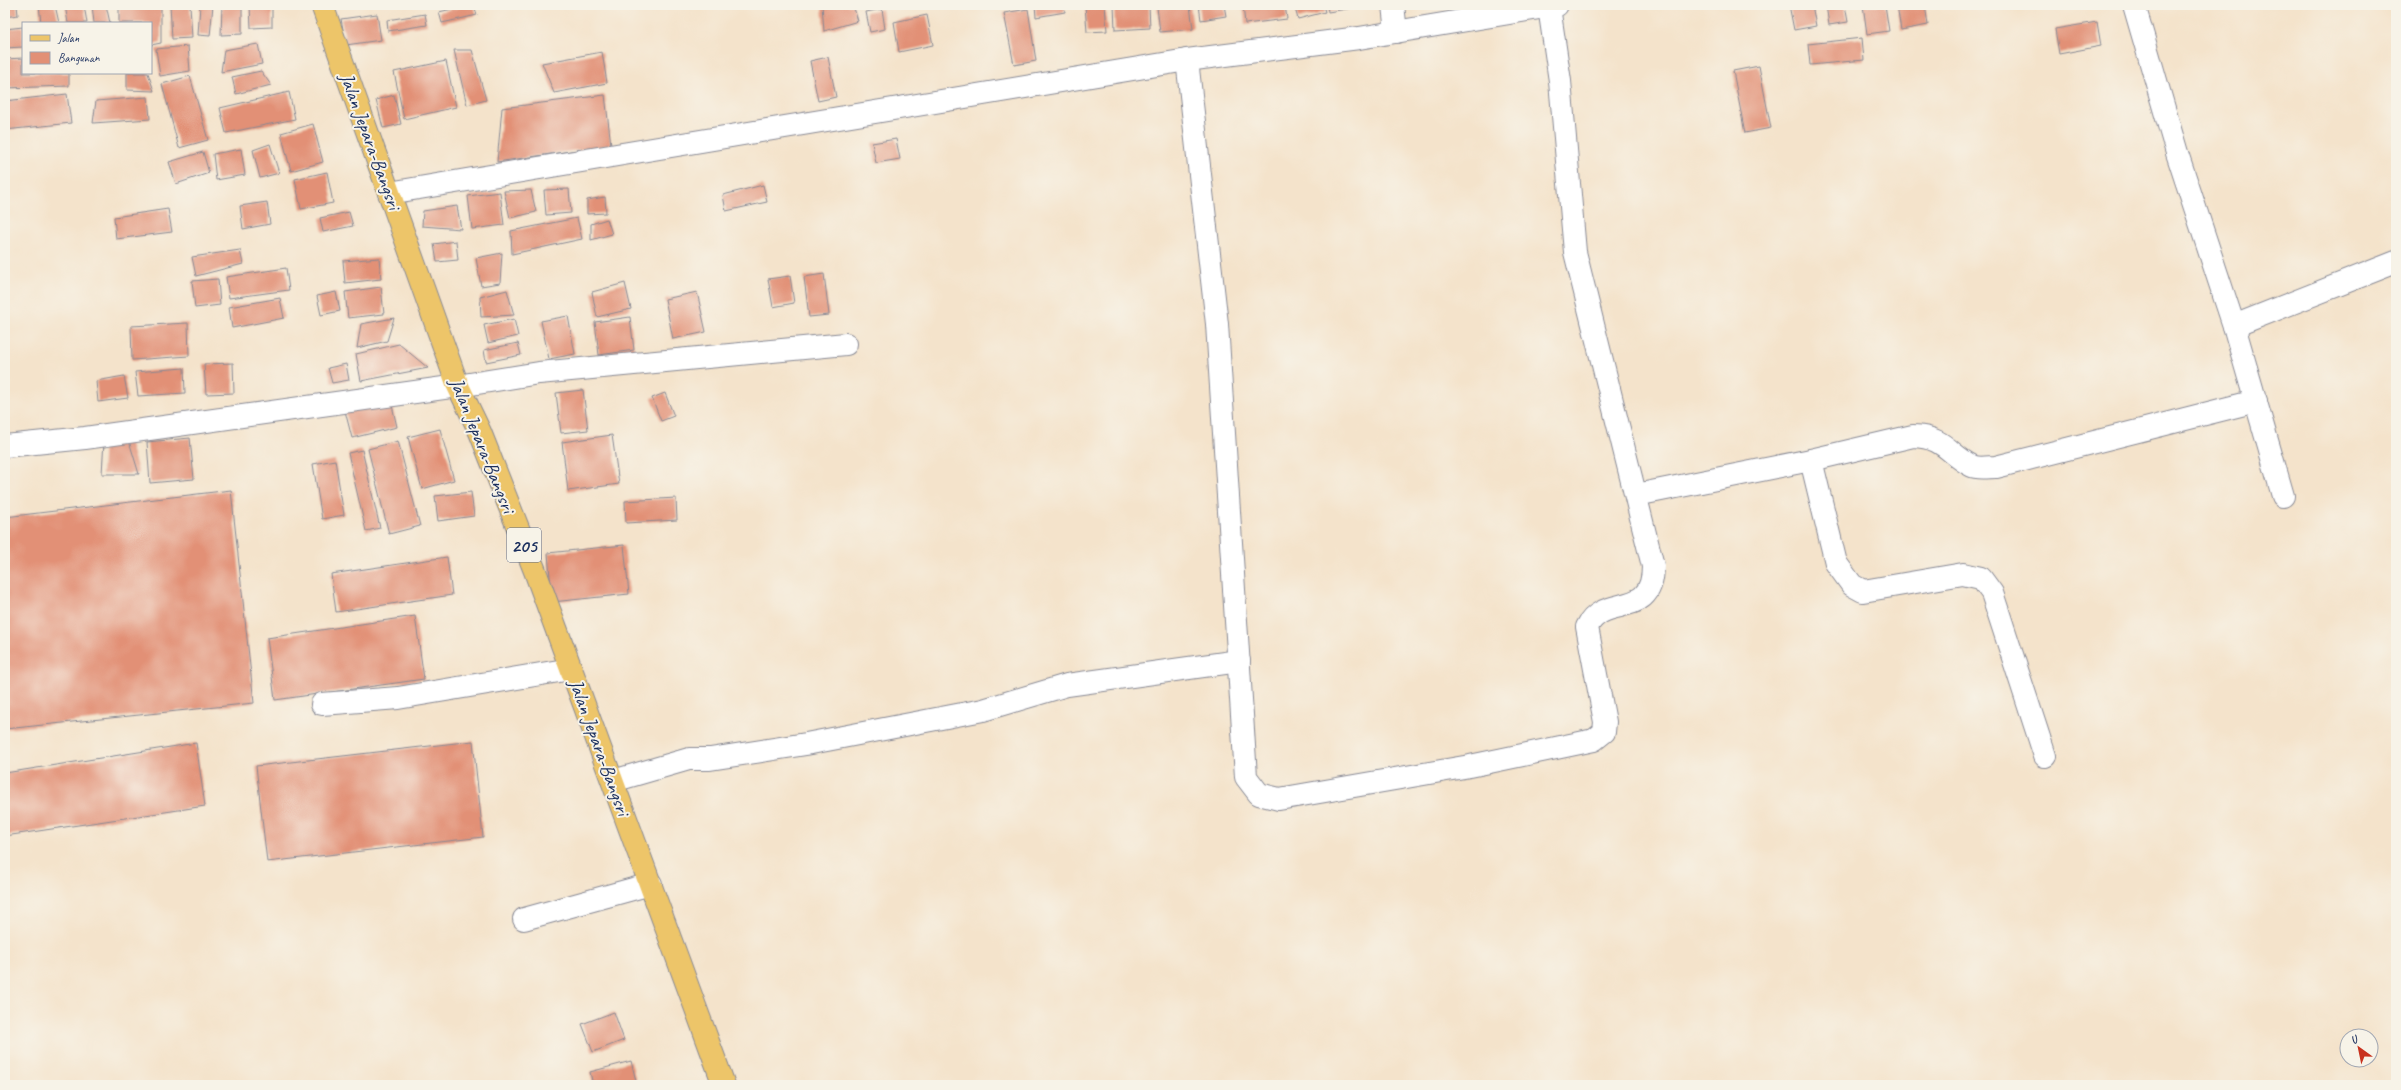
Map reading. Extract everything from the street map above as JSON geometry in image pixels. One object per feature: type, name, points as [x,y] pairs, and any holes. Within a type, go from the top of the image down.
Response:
[{"type":"main road","name":"Jalan Jepara-Bangsri","points":[[322,5],[458,386],[480,432],[571,669],[652,884],[724,1085]]},
{"type":"street","points":[[1393,5],[1396,32]]},
{"type":"street","points":[[2134,5],[2177,153],[2234,326],[2283,496]]},
{"type":"street","points":[[389,193],[1187,60],[1396,32],[1553,6],[1575,252],[1653,566],[1653,582],[1642,597],[1634,603],[1601,613],[1590,621],[1587,627],[1605,722],[1604,732],[1594,740],[1470,766],[1278,799],[1260,794],[1246,777],[1217,324],[1187,60]]},
{"type":"street","points":[[2234,326],[2396,262]]},
{"type":"street","points":[[5,446],[85,438],[458,386],[539,373],[846,344]]},
{"type":"street","points":[[1636,495],[1810,460],[1913,436],[1924,436],[1939,441],[1973,467],[1996,467],[2256,401]]},
{"type":"street","points":[[1810,460],[1836,563],[1852,585],[1863,591],[1963,574],[1981,578],[1986,583],[1992,593],[2046,756]]},
{"type":"street","points":[[613,781],[689,759],[710,759],[806,744],[982,710],[1068,685],[1239,661]]},
{"type":"street","points":[[322,704],[398,698],[571,669]]},
{"type":"street","points":[[524,918],[652,884]]},
{"type":"building","points":[[5,5],[17,5],[18,15],[5,17]]},
{"type":"building","points":[[39,5],[55,5],[59,22],[41,22]]},
{"type":"building","points":[[65,5],[84,5],[87,22],[68,22]]},
{"type":"building","points":[[92,5],[106,5],[110,22],[94,22]]},
{"type":"building","points":[[170,5],[190,5],[192,38],[172,39]]},
{"type":"building","points":[[200,5],[213,5],[210,36],[198,35]]},
{"type":"building","points":[[222,5],[242,5],[242,34],[221,35]]},
{"type":"building","points":[[250,5],[272,5],[272,27],[251,28]]},
{"type":"building","points":[[474,5],[477,15],[442,23],[439,12]]},
{"type":"building","points":[[755,5],[768,5],[768,6],[755,8]]},
{"type":"building","points":[[822,5],[853,5],[858,21],[824,31]]},
{"type":"building","points":[[1035,5],[1064,5],[1065,12],[1036,17]]},
{"type":"building","points":[[1085,5],[1105,5],[1107,31],[1087,32]]},
{"type":"building","points":[[1114,5],[1149,5],[1150,28],[1115,30]]},
{"type":"building","points":[[1190,5],[1193,29],[1160,32],[1157,7]]},
{"type":"building","points":[[1199,5],[1224,5],[1226,16],[1201,20]]},
{"type":"building","points":[[1243,5],[1285,5],[1287,19],[1245,24]]},
{"type":"building","points":[[1294,5],[1323,5],[1325,12],[1298,19]]},
{"type":"building","points":[[1327,5],[1364,5],[1365,6],[1328,12]]},
{"type":"building","points":[[1789,5],[1812,5],[1816,26],[1794,30]]},
{"type":"building","points":[[1826,5],[1845,5],[1848,22],[1829,25]]},
{"type":"building","points":[[1863,5],[1885,5],[1889,31],[1867,34]]},
{"type":"building","points":[[1897,5],[1925,5],[1928,25],[1901,30]]},
{"type":"building","points":[[119,7],[161,7],[161,43],[152,45],[152,22],[119,22]]},
{"type":"building","points":[[882,9],[885,29],[870,32],[866,12]]},
{"type":"building","points":[[1028,9],[1036,61],[1014,65],[1004,13]]},
{"type":"building","points":[[377,14],[381,40],[346,45],[341,19]]},
{"type":"building","points":[[425,14],[427,25],[388,31],[387,20]]},
{"type":"building","points":[[927,15],[933,45],[899,52],[894,22]]},
{"type":"building","points":[[2097,22],[2101,46],[2059,54],[2055,29]]},
{"type":"building","points":[[22,27],[22,47],[5,48],[5,29]]},
{"type":"building","points":[[1862,38],[1864,60],[1810,65],[1808,44]]},
{"type":"building","points":[[258,44],[262,64],[221,72],[224,50]]},
{"type":"building","points":[[188,46],[190,71],[160,76],[156,49]]},
{"type":"building","points":[[454,50],[472,50],[486,100],[467,105]]},
{"type":"building","points":[[602,52],[607,83],[554,93],[542,63]]},
{"type":"building","points":[[828,57],[836,97],[818,101],[810,61]]},
{"type":"building","points":[[22,58],[22,74],[69,74],[69,86],[5,88],[5,59]]},
{"type":"building","points":[[446,61],[456,107],[404,119],[394,72]]},
{"type":"building","points":[[1759,66],[1771,128],[1745,133],[1733,71]]},
{"type":"building","points":[[261,71],[271,85],[236,94],[232,77]]},
{"type":"building","points":[[127,74],[148,74],[154,91],[127,90]]},
{"type":"building","points":[[190,76],[208,140],[179,148],[162,84]]},
{"type":"building","points":[[289,92],[295,119],[226,133],[220,108]]},
{"type":"building","points":[[67,94],[71,123],[5,130],[5,101]]},
{"type":"building","points":[[394,95],[401,124],[383,128],[376,100]]},
{"type":"building","points":[[605,95],[611,145],[497,162],[502,108]]},
{"type":"building","points":[[148,97],[150,119],[93,123],[96,101]]},
{"type":"building","points":[[313,124],[323,162],[291,171],[281,133]]},
{"type":"building","points":[[896,139],[900,159],[876,163],[872,143]]},
{"type":"building","points":[[270,144],[279,173],[260,178],[253,150]]},
{"type":"building","points":[[241,149],[245,175],[216,180],[213,154]]},
{"type":"building","points":[[203,152],[209,173],[176,184],[169,162]]},
{"type":"building","points":[[327,172],[333,203],[301,209],[295,179]]},
{"type":"building","points":[[763,185],[767,202],[726,211],[723,195]]},
{"type":"building","points":[[569,189],[571,213],[546,215],[544,190]]},
{"type":"building","points":[[531,190],[536,212],[510,218],[504,191]]},
{"type":"building","points":[[500,192],[504,225],[472,229],[468,196]]},
{"type":"building","points":[[605,197],[606,213],[587,214],[587,200]]},
{"type":"building","points":[[267,202],[270,224],[243,229],[240,206]]},
{"type":"building","points":[[457,206],[461,229],[422,226],[423,211]]},
{"type":"building","points":[[168,209],[172,232],[116,239],[114,217]]},
{"type":"building","points":[[349,212],[353,226],[323,232],[320,218]]},
{"type":"building","points":[[577,218],[582,239],[512,254],[511,231]]},
{"type":"building","points":[[607,219],[612,234],[591,240],[591,224]]},
{"type":"building","points":[[456,241],[458,260],[437,262],[434,244]]},
{"type":"building","points":[[240,250],[243,264],[196,276],[192,257]]},
{"type":"building","points":[[502,253],[500,283],[481,286],[476,258]]},
{"type":"building","points":[[379,258],[381,279],[345,283],[343,261]]},
{"type":"building","points":[[286,268],[289,290],[229,298],[226,277]]},
{"type":"building","points":[[824,274],[829,315],[809,317],[804,277]]},
{"type":"building","points":[[790,276],[794,303],[773,307],[768,279]]},
{"type":"building","points":[[218,279],[220,305],[195,308],[192,281]]},
{"type":"building","points":[[625,283],[631,309],[597,317],[592,292]]},
{"type":"building","points":[[381,287],[384,314],[348,318],[345,292]]},
{"type":"building","points":[[507,290],[514,315],[481,317],[480,297]]},
{"type":"building","points":[[336,292],[340,311],[321,315],[317,296]]},
{"type":"building","points":[[697,292],[706,332],[673,339],[665,299]]},
{"type":"building","points":[[280,298],[284,318],[232,328],[229,307]]},
{"type":"building","points":[[568,316],[575,354],[549,359],[541,321]]},
{"type":"building","points":[[630,317],[634,350],[599,355],[595,322]]},
{"type":"building","points":[[394,318],[387,341],[357,348],[361,324]]},
{"type":"building","points":[[514,319],[518,336],[488,343],[484,325]]},
{"type":"building","points":[[188,323],[189,356],[132,360],[131,326]]},
{"type":"building","points":[[518,343],[521,355],[486,362],[484,350]]},
{"type":"building","points":[[399,344],[428,368],[361,381],[356,354]]},
{"type":"building","points":[[233,363],[234,393],[206,394],[204,364]]},
{"type":"building","points":[[346,364],[349,380],[332,383],[328,368]]},
{"type":"building","points":[[184,368],[185,393],[138,396],[135,372]]},
{"type":"building","points":[[124,376],[128,398],[98,402],[96,381]]},
{"type":"building","points":[[583,390],[588,430],[561,433],[556,393]]},
{"type":"building","points":[[665,393],[674,416],[661,421],[652,398]]},
{"type":"building","points":[[391,401],[397,427],[352,438],[345,411]]},
{"type":"building","points":[[440,429],[454,480],[422,489],[408,437]]},
{"type":"building","points":[[612,435],[619,484],[568,491],[562,442]]},
{"type":"building","points":[[190,438],[194,479],[150,483],[147,442]]},
{"type":"building","points":[[104,440],[129,441],[139,474],[102,474]]},
{"type":"building","points":[[398,441],[420,526],[389,534],[368,449]]},
{"type":"building","points":[[362,450],[380,528],[366,531],[348,453]]},
{"type":"building","points":[[335,460],[344,515],[322,519],[313,464]]},
{"type":"building","points":[[231,490],[254,703],[5,729],[5,517]]},
{"type":"building","points":[[471,492],[474,516],[438,521],[435,496]]},
{"type":"building","points":[[676,498],[677,520],[626,523],[625,501]]},
{"type":"building","points":[[624,545],[629,594],[552,602],[548,553]]},
{"type":"building","points":[[447,557],[452,595],[336,612],[331,574]]},
{"type":"building","points":[[415,616],[424,679],[275,700],[267,638]]},
{"type":"building","points":[[473,741],[483,837],[267,862],[256,766]]},
{"type":"building","points":[[196,743],[205,806],[5,836],[5,773]]},
{"type":"building","points":[[614,1012],[624,1040],[593,1052],[582,1024]]},
{"type":"building","points":[[631,1061],[637,1085],[593,1085],[590,1072]]}]
